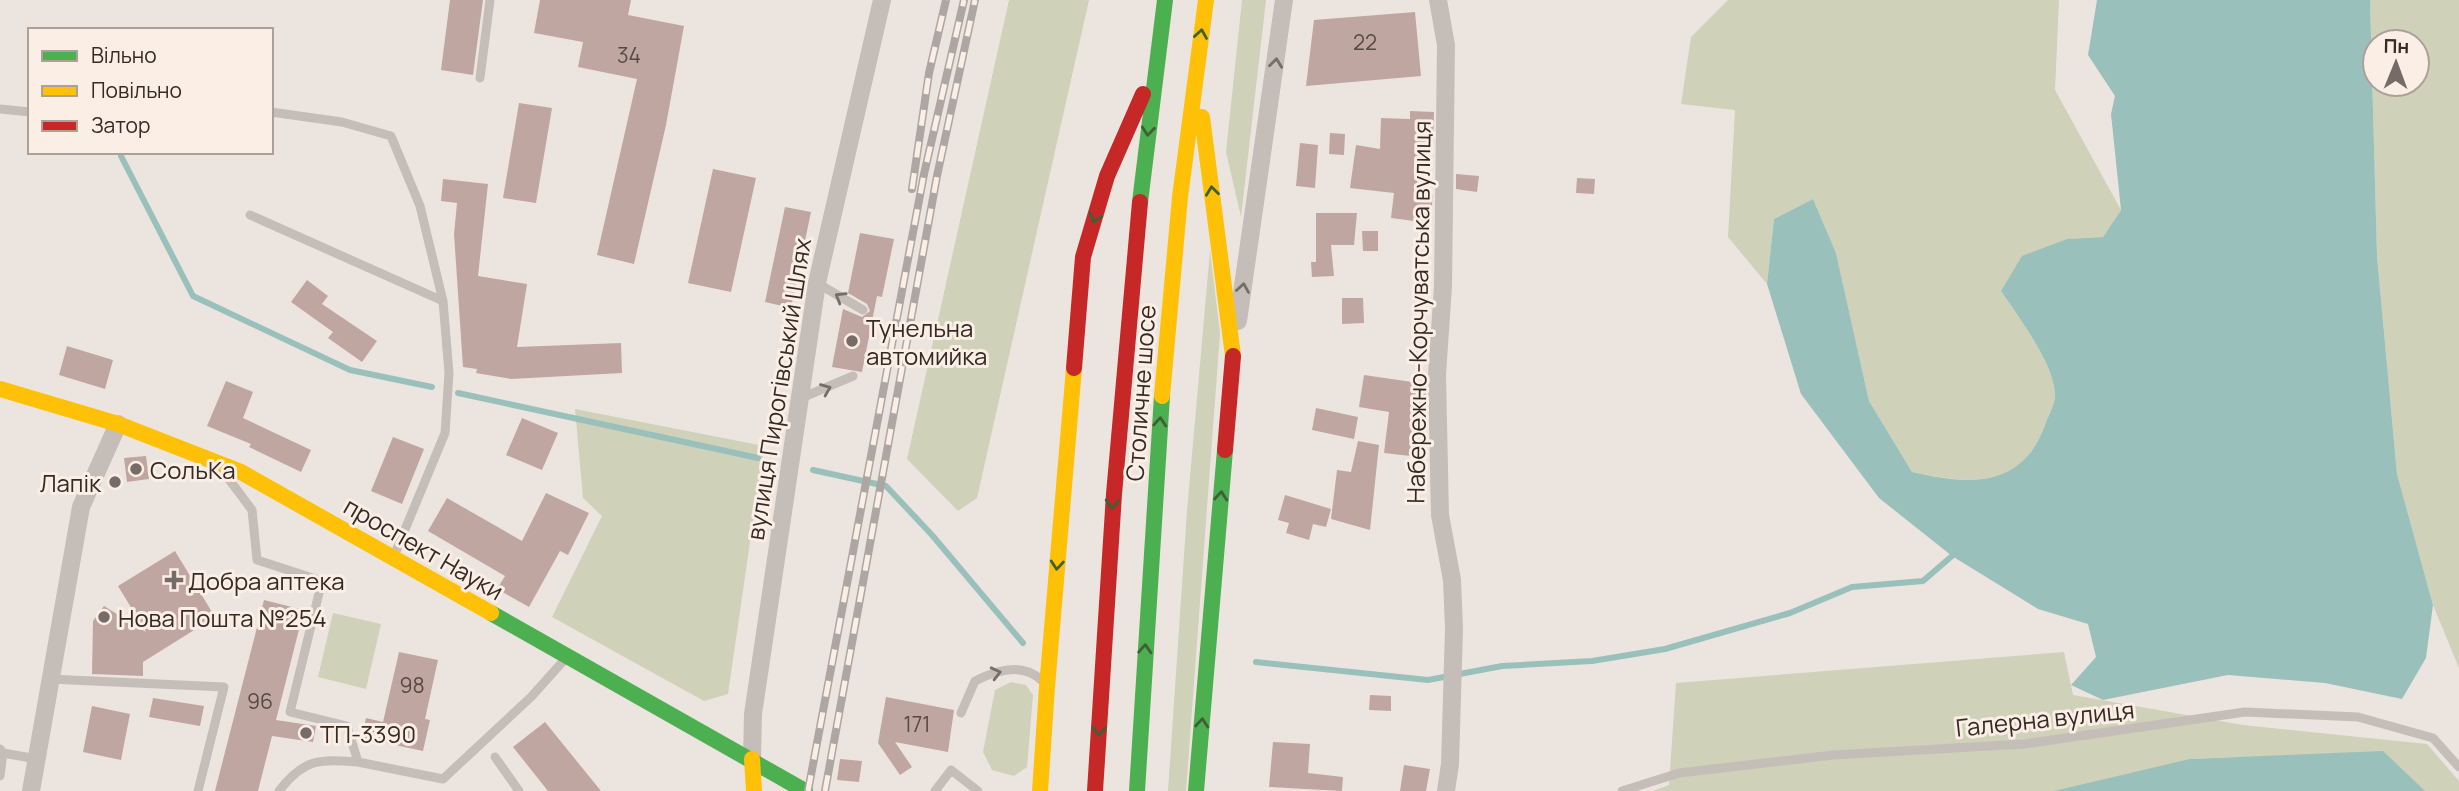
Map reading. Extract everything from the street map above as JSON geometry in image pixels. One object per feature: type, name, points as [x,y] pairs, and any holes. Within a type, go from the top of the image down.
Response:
[{"type":"main road","name":"Столичне шосе","points":[[1095,791],[1111,519],[1156,64],[1165,0]]},
{"type":"main road","name":"Столичне шосе","points":[[1138,791],[1153,522],[1172,275],[1206,0]]},
{"type":"main road","points":[[1040,791],[1083,257],[1107,176],[1156,64]]},
{"type":"main road","points":[[1196,67],[1233,356],[1196,791]]},
{"type":"main road","name":"проспект Науки","points":[[0,389],[118,424],[226,465],[284,494],[805,791]]},
{"type":"main road","name":"вулиця Пирогівський Шлях","points":[[752,759],[754,791]]},
{"type":"street","name":"вулиця Пирогівський Шлях","points":[[752,759],[753,714],[817,283],[882,0]]},
{"type":"street","points":[[1233,356],[1284,0]]},
{"type":"street","name":"Набережно-Корчуватська вулиця","points":[[1438,0],[1446,45],[1443,286],[1437,374],[1440,515],[1452,580],[1453,665],[1446,791]]},
{"type":"street","points":[[30,791],[81,507],[118,424]]},
{"type":"lane","points":[[480,78],[490,0]]},
{"type":"lane","points":[[0,109],[28,112]]},
{"type":"lane","points":[[273,112],[342,122],[391,136],[419,205],[443,301],[449,373],[445,433],[394,558]]},
{"type":"lane","points":[[250,215],[443,301]]},
{"type":"lane","points":[[817,283],[863,310]]},
{"type":"lane","points":[[798,400],[853,376]]},
{"type":"lane","points":[[226,465],[224,472],[252,510],[257,560],[322,581],[290,712],[347,726],[358,762]]},
{"type":"lane","points":[[279,791],[288,779],[319,759],[358,762],[443,779],[531,697],[568,657]]},
{"type":"lane","points":[[961,713],[975,681],[990,673],[1025,670],[1039,677],[1047,687]]},
{"type":"lane","points":[[48,679],[224,687],[198,791]]},
{"type":"lane","name":"Галерна вулиця","points":[[1622,791],[1679,773],[1833,755],[2024,744],[2245,712],[2358,717],[2433,738],[2459,767]]},
{"type":"lane","points":[[0,776],[1,751],[37,759]]},
{"type":"lane","points":[[495,757],[519,791]]},
{"type":"lane","points":[[935,791],[951,770],[978,791]]},
{"type":"green space","points":[[1009,0],[1089,0],[977,498],[958,511],[907,459]]},
{"type":"green space","points":[[1242,0],[1266,0],[1241,217],[1226,152]]},
{"type":"green space","points":[[1728,0],[2059,0],[2055,90],[2121,210],[2103,237],[2067,239],[2001,291],[2042,355],[2049,369],[2055,394],[2052,410],[2035,446],[2023,461],[2008,472],[1973,480],[1912,472],[1869,401],[1836,253],[1813,199],[1774,219],[1767,284],[1728,237],[1735,110],[1681,104],[1691,37]]},
{"type":"green space","points":[[2370,0],[2459,0],[2459,668],[2433,605],[2397,474],[2377,256],[2373,98],[2431,98],[2431,28],[2371,28]]},
{"type":"green space","points":[[1210,251],[1220,333],[1186,791],[1168,791],[1187,511]]},
{"type":"green space","points":[[575,409],[764,446],[728,694],[704,701],[552,617],[602,516],[583,498]]},
{"type":"green space","points":[[333,613],[381,624],[366,689],[318,677]]},
{"type":"green space","points":[[2064,652],[2073,695],[2243,725],[2427,744],[2459,781],[2459,791],[2343,791],[2311,775],[2236,757],[2190,759],[2103,791],[1653,791],[1669,785],[1676,683]]},
{"type":"green space","points":[[1011,682],[1026,685],[1033,695],[1027,767],[1014,776],[992,770],[983,752],[995,690]]},
{"type":"water","points":[[2097,0],[2370,0],[2371,28],[2361,28],[2361,98],[2373,98],[2377,256],[2397,474],[2433,605],[2426,658],[2402,699],[2325,683],[2228,675],[2103,700],[2071,685],[2096,657],[2088,624],[2038,609],[1952,556],[1879,498],[1801,394],[1767,284],[1774,219],[1813,199],[1836,253],[1869,401],[1912,472],[1973,480],[2008,471],[2023,461],[2035,446],[2055,394],[2049,369],[2042,355],[2001,291],[2022,256],[2067,239],[2103,237],[2121,210],[2111,114],[2115,96],[2088,55]]},
{"type":"water","points":[[2383,751],[2425,791],[2054,791],[2190,759]]},
{"type":"building","points":[[450,0],[483,0],[473,75],[441,70]]},
{"type":"building","points":[[540,0],[631,0],[628,15],[684,26],[666,125],[634,264],[597,255],[637,79],[578,67],[583,42],[534,33]]},
{"type":"building","points":[[1415,12],[1421,76],[1306,86],[1314,20]]},
{"type":"building","points":[[519,103],[552,108],[536,203],[503,198]]},
{"type":"building","points":[[1410,111],[1434,112],[1433,147],[1422,146],[1416,193],[1433,195],[1430,223],[1391,218],[1394,193],[1350,188],[1356,145],[1380,149],[1381,118],[1410,119]]},
{"type":"building","points":[[1330,133],[1345,134],[1344,155],[1329,154]]},
{"type":"building","points":[[1300,143],[1318,145],[1315,188],[1296,186]]},
{"type":"building","points":[[713,169],[756,178],[731,292],[688,283]]},
{"type":"building","points":[[1456,174],[1479,176],[1477,192],[1456,189]]},
{"type":"building","points":[[1577,178],[1595,179],[1594,194],[1576,193]]},
{"type":"building","points":[[443,179],[488,184],[478,276],[527,284],[517,347],[621,343],[622,373],[511,379],[476,373],[477,369],[463,367],[454,234],[457,203],[441,201]]},
{"type":"building","points":[[785,207],[811,212],[791,308],[765,302]]},
{"type":"building","points":[[1316,213],[1357,213],[1354,245],[1331,245],[1334,276],[1312,277],[1311,262],[1316,262]]},
{"type":"building","points":[[1362,231],[1378,231],[1378,251],[1363,251]]},
{"type":"building","points":[[860,233],[894,239],[882,297],[877,296],[862,372],[832,367],[843,309],[862,317],[870,311],[867,304],[848,293]]},
{"type":"building","points":[[307,280],[328,296],[322,304],[377,341],[362,362],[328,338],[333,332],[291,302]]},
{"type":"building","points":[[1342,298],[1363,298],[1364,323],[1342,324]]},
{"type":"building","points":[[67,346],[113,360],[105,389],[59,375]]},
{"type":"building","points":[[1364,375],[1426,384],[1426,405],[1416,406],[1410,456],[1384,453],[1389,412],[1359,407]]},
{"type":"building","points":[[226,381],[253,392],[243,418],[311,450],[301,472],[249,447],[251,444],[207,426]]},
{"type":"building","points":[[1316,408],[1358,417],[1354,439],[1312,430]]},
{"type":"building","points":[[522,418],[558,433],[542,470],[506,455]]},
{"type":"building","points":[[393,437],[424,449],[402,504],[371,491]]},
{"type":"building","points":[[1358,441],[1379,445],[1370,530],[1331,519],[1337,470],[1351,472]]},
{"type":"building","name":"СольКа","points":[[146,456],[149,479],[127,482],[124,458]]},
{"type":"building","points":[[546,493],[589,513],[568,555],[560,551],[529,607],[497,589],[505,576],[428,531],[447,498],[522,541]]},
{"type":"building","points":[[1285,495],[1331,509],[1326,527],[1313,524],[1309,540],[1286,533],[1289,523],[1278,520]]},
{"type":"building","points":[[175,551],[215,617],[143,662],[143,676],[92,674],[93,621],[104,606],[146,632],[118,586]]},
{"type":"building","points":[[264,600],[304,610],[276,720],[316,726],[313,742],[272,736],[258,791],[215,791]]},
{"type":"building","points":[[399,652],[438,660],[425,719],[430,720],[423,751],[362,738],[366,718],[383,722]]},
{"type":"building","points":[[1370,695],[1391,696],[1391,711],[1369,710]]},
{"type":"building","points":[[886,697],[954,710],[948,752],[895,742],[912,767],[900,775],[878,743]]},
{"type":"building","points":[[153,698],[204,706],[200,726],[149,717]]},
{"type":"building","points":[[92,706],[130,714],[121,760],[83,752]]},
{"type":"building","points":[[545,722],[601,791],[548,791],[513,747]]},
{"type":"building","points":[[1273,742],[1310,744],[1308,773],[1343,777],[1342,791],[1269,787]]},
{"type":"building","points":[[840,759],[862,761],[859,782],[837,780]]},
{"type":"building","points":[[1404,765],[1430,769],[1426,791],[1400,791]]},
{"type":"waterway","points":[[121,156],[193,296],[350,370],[432,387]]},
{"type":"waterway","points":[[458,393],[758,458]]},
{"type":"waterway","points":[[813,470],[886,486],[932,535],[1023,643]]},
{"type":"waterway","points":[[1256,662],[1428,680],[1502,666],[1592,661],[1665,649],[1790,613],[1852,587],[1923,581],[1952,556]]},
{"type":"railway","points":[[912,189],[929,73],[946,0]]},
{"type":"railway","points":[[808,791],[924,174],[964,0]]},
{"type":"railway","points":[[825,791],[937,176],[975,0]]},
{"type":"traffic: fast","points":[[1140,202],[1165,0]]},
{"type":"traffic: fast","points":[[1137,791],[1162,396]]},
{"type":"traffic: fast","points":[[1196,791],[1225,450]]},
{"type":"traffic: fast","points":[[491,613],[805,791]]},
{"type":"traffic: slow","points":[[1162,396],[1180,197],[1206,0]]},
{"type":"traffic: slow","points":[[1202,117],[1233,356]]},
{"type":"traffic: slow","points":[[1047,687],[1074,368]]},
{"type":"traffic: slow","points":[[0,389],[118,424],[241,472],[491,613]]},
{"type":"traffic: slow","points":[[1040,791],[1047,687]]},
{"type":"traffic: slow","points":[[752,759],[754,791]]},
{"type":"traffic: jam","points":[[1074,368],[1083,257],[1107,176],[1143,94]]},
{"type":"traffic: jam","points":[[1095,791],[1114,494],[1140,202]]},
{"type":"traffic: jam","points":[[1225,450],[1233,356]]},
{"type":"place","name":"Тунельна автомийка","points":[[852,341]]},
{"type":"place","name":"СольКа","points":[[136,469]]},
{"type":"place","name":"Лапік","points":[[115,482]]},
{"type":"place","name":"Добра аптека","points":[[174,580]]},
{"type":"place","name":"Нова Пошта №254","points":[[104,617]]},
{"type":"place","name":"ТП-3390","points":[[306,733]]}]
